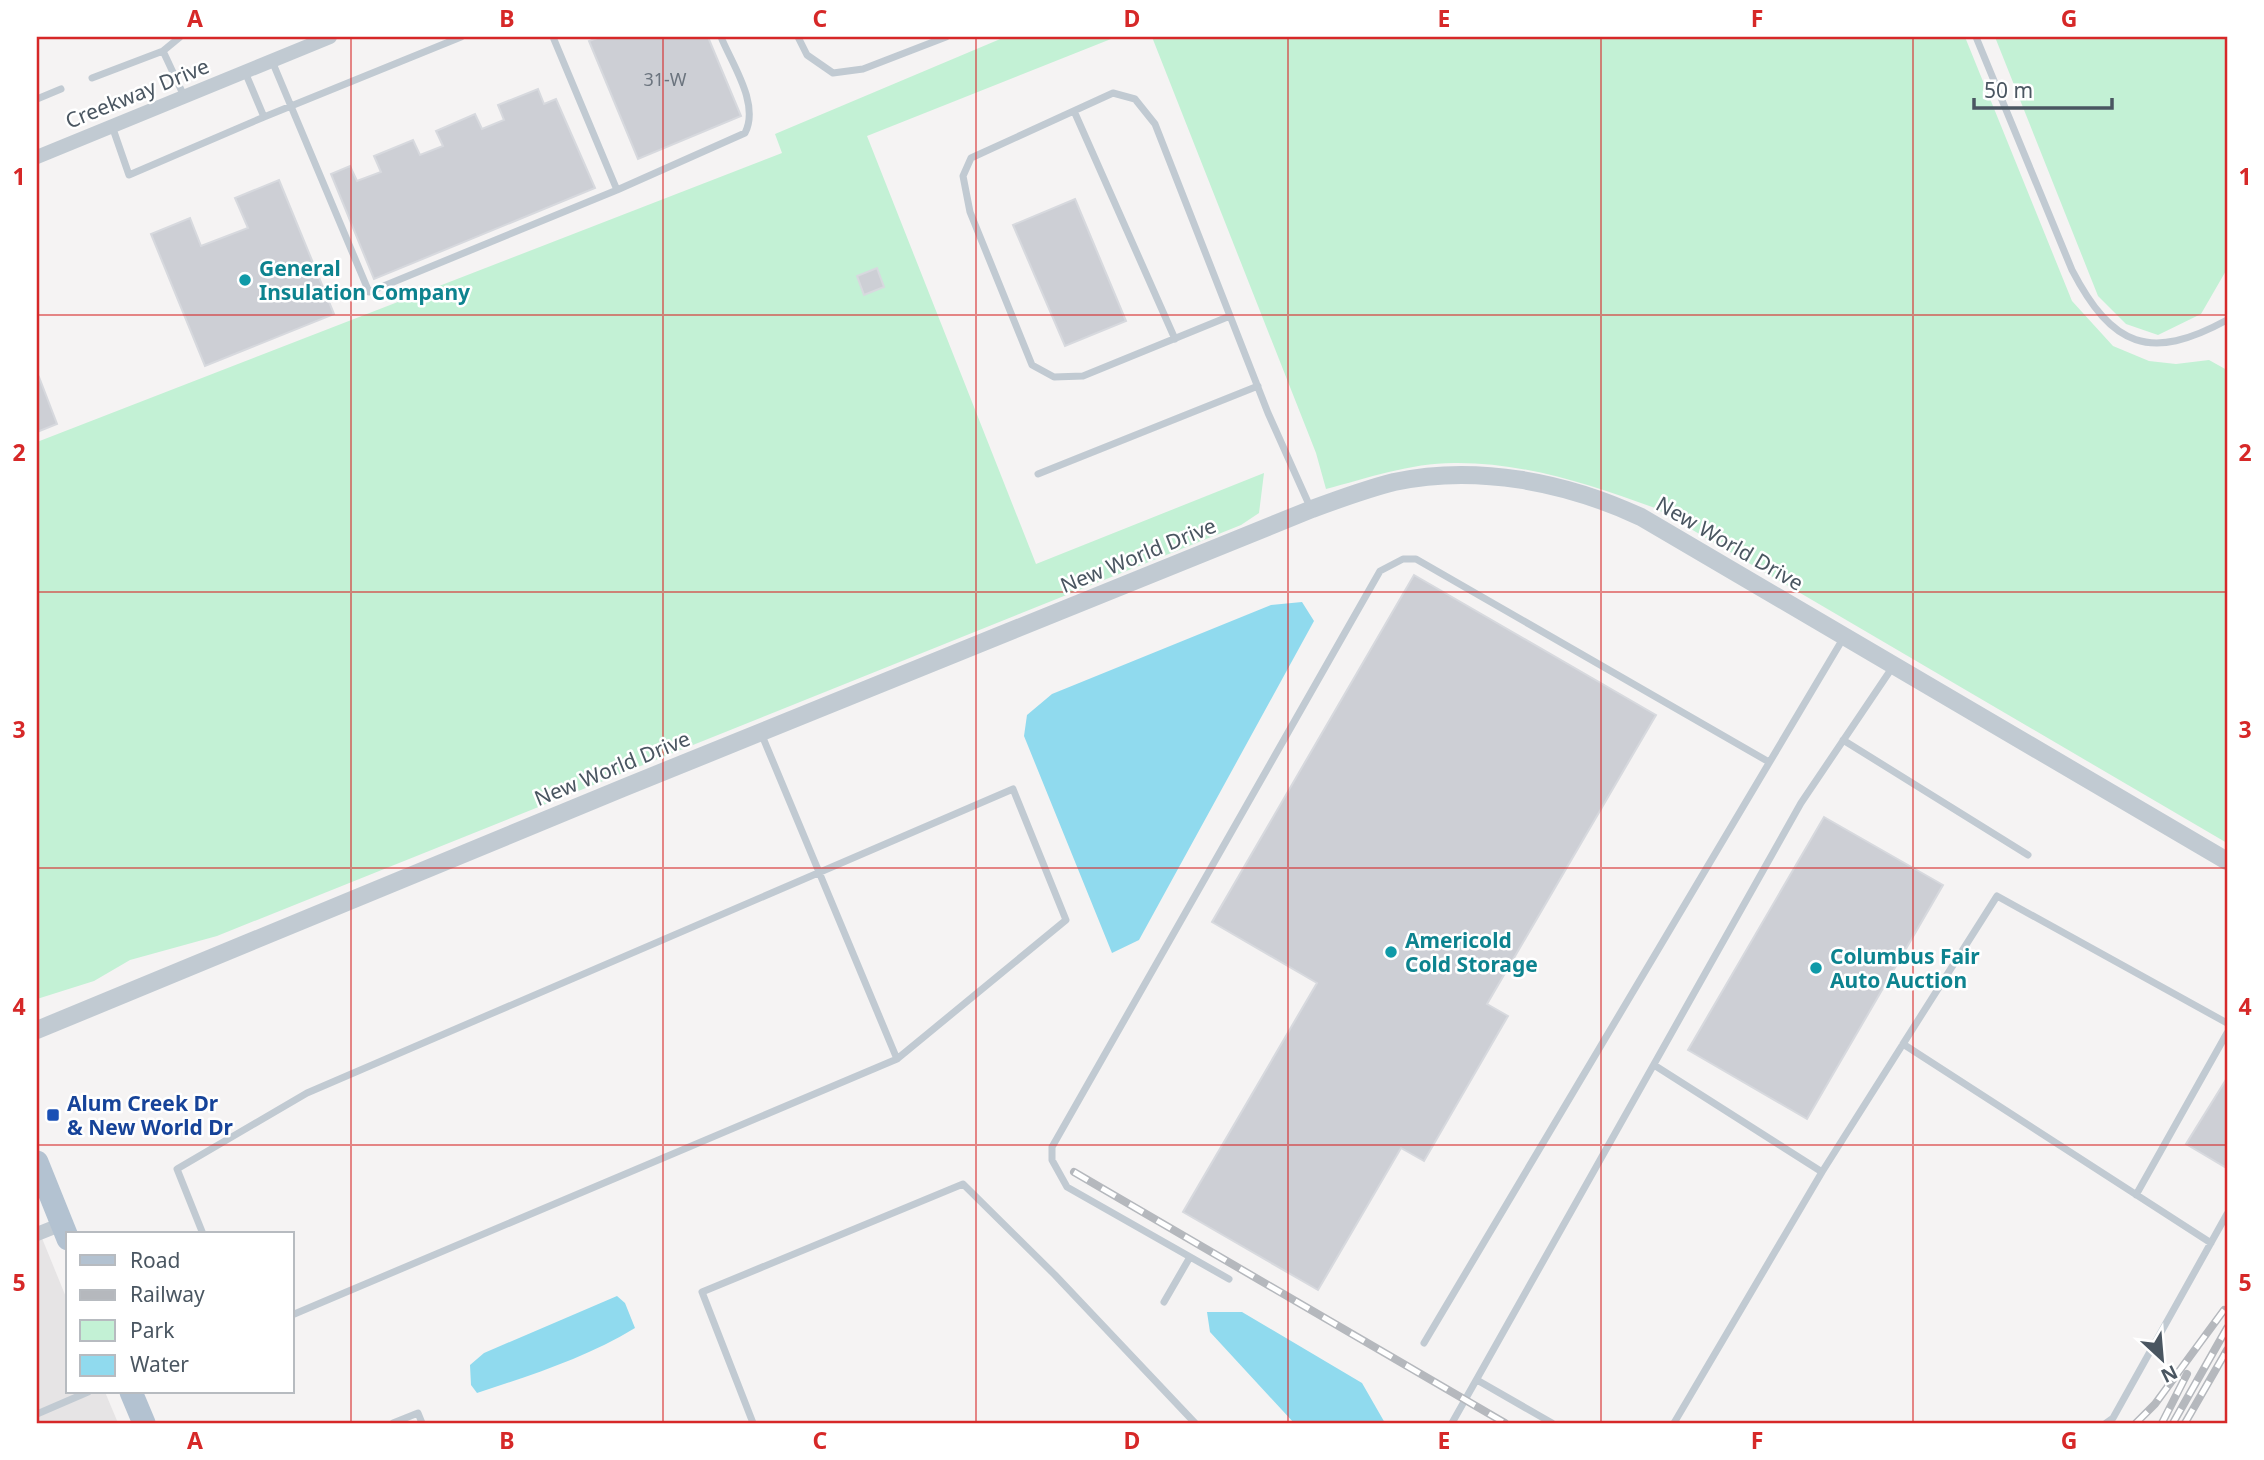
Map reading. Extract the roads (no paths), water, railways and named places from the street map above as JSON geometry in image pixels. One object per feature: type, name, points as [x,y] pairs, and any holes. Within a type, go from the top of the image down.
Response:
[{"type":"main road","points":[[37,1162],[65,1232]]},
{"type":"main road","points":[[132,1394],[144,1423]]},
{"type":"street","name":"Creekway Drive","points":[[37,157],[330,37]]},
{"type":"street","name":"New World Drive","points":[[37,1030],[1312,509],[1396,482],[1454,476],[1548,484],[1598,497],[1641,517],[2227,861]]},
{"type":"street","points":[[37,1234],[65,1232]]},
{"type":"lane","points":[[92,78],[163,51],[180,37]]},
{"type":"lane","points":[[112,126],[129,175],[461,37]]},
{"type":"lane","points":[[553,37],[617,190]]},
{"type":"lane","points":[[272,61],[369,292],[617,190],[746,133],[752,121],[750,106],[721,37]]},
{"type":"lane","points":[[798,37],[807,55],[833,73],[863,69],[945,37]]},
{"type":"lane","points":[[1976,37],[2072,271],[2089,303],[2103,321],[2129,338],[2155,345],[2196,337],[2227,320]]},
{"type":"lane","points":[[163,51],[184,96]]},
{"type":"lane","points":[[245,72],[264,117]]},
{"type":"lane","points":[[37,99],[61,89]]},
{"type":"lane","points":[[1230,316],[1083,376],[1054,377],[1032,365],[970,212],[962,176],[971,158],[1113,93],[1135,99],[1155,124],[1258,386],[1312,509]]},
{"type":"lane","points":[[1074,111],[1175,339]]},
{"type":"lane","points":[[1038,474],[1258,386]]},
{"type":"lane","points":[[1229,1279],[1067,1187],[1052,1160],[1052,1147],[1380,571],[1403,559],[1416,559],[1769,762]]},
{"type":"lane","points":[[1424,1343],[1845,636]]},
{"type":"lane","points":[[1452,1423],[1801,803],[1894,665]]},
{"type":"lane","points":[[761,733],[897,1059]]},
{"type":"lane","points":[[1843,740],[2028,855]]},
{"type":"lane","points":[[202,1232],[177,1169],[307,1093],[1013,789],[1066,920],[897,1059],[294,1314]]},
{"type":"lane","points":[[1674,1423],[1822,1172],[1997,896],[2227,1023]]},
{"type":"lane","points":[[2136,1195],[2227,1033]]},
{"type":"lane","points":[[1903,1044],[2211,1243]]},
{"type":"lane","points":[[1654,1065],[1822,1172]]},
{"type":"lane","points":[[752,1423],[702,1292],[963,1184],[1055,1275],[1195,1423]]},
{"type":"lane","points":[[2106,1423],[2113,1418],[2227,1214]]},
{"type":"lane","points":[[1164,1302],[1190,1257]]},
{"type":"lane","points":[[1477,1381],[1552,1423]]},
{"type":"lane","points":[[38,1411],[83,1394]]},
{"type":"lane","points":[[393,1423],[418,1413],[422,1423]]},
{"type":"water","points":[[1302,602],[1314,621],[1139,940],[1112,953],[1024,736],[1027,715],[1052,694],[1271,605]]},
{"type":"water","points":[[617,1296],[625,1303],[635,1328],[578,1357],[518,1379],[477,1393],[471,1385],[470,1365],[484,1353]]},
{"type":"water","points":[[1207,1312],[1242,1312],[1362,1383],[1385,1423],[1294,1423],[1210,1332]]},
{"type":"railway","points":[[1074,1172],[1505,1423]]},
{"type":"railway","points":[[2136,1423],[2155,1404],[2224,1310]]},
{"type":"railway","points":[[2173,1423],[2227,1328]]},
{"type":"railway","points":[[2185,1423],[2227,1350]]},
{"type":"railway","points":[[2162,1423],[2187,1374]]},
{"type":"place","name":"General Insulation Company","points":[[245,280]]},
{"type":"place","name":"Americold Cold Storage","points":[[1391,952]]},
{"type":"place","name":"Columbus Fair Auto Auction","points":[[1816,968]]},
{"type":"place","name":"Alum Creek Dr & New World Dr","points":[[53,1115]]}]
